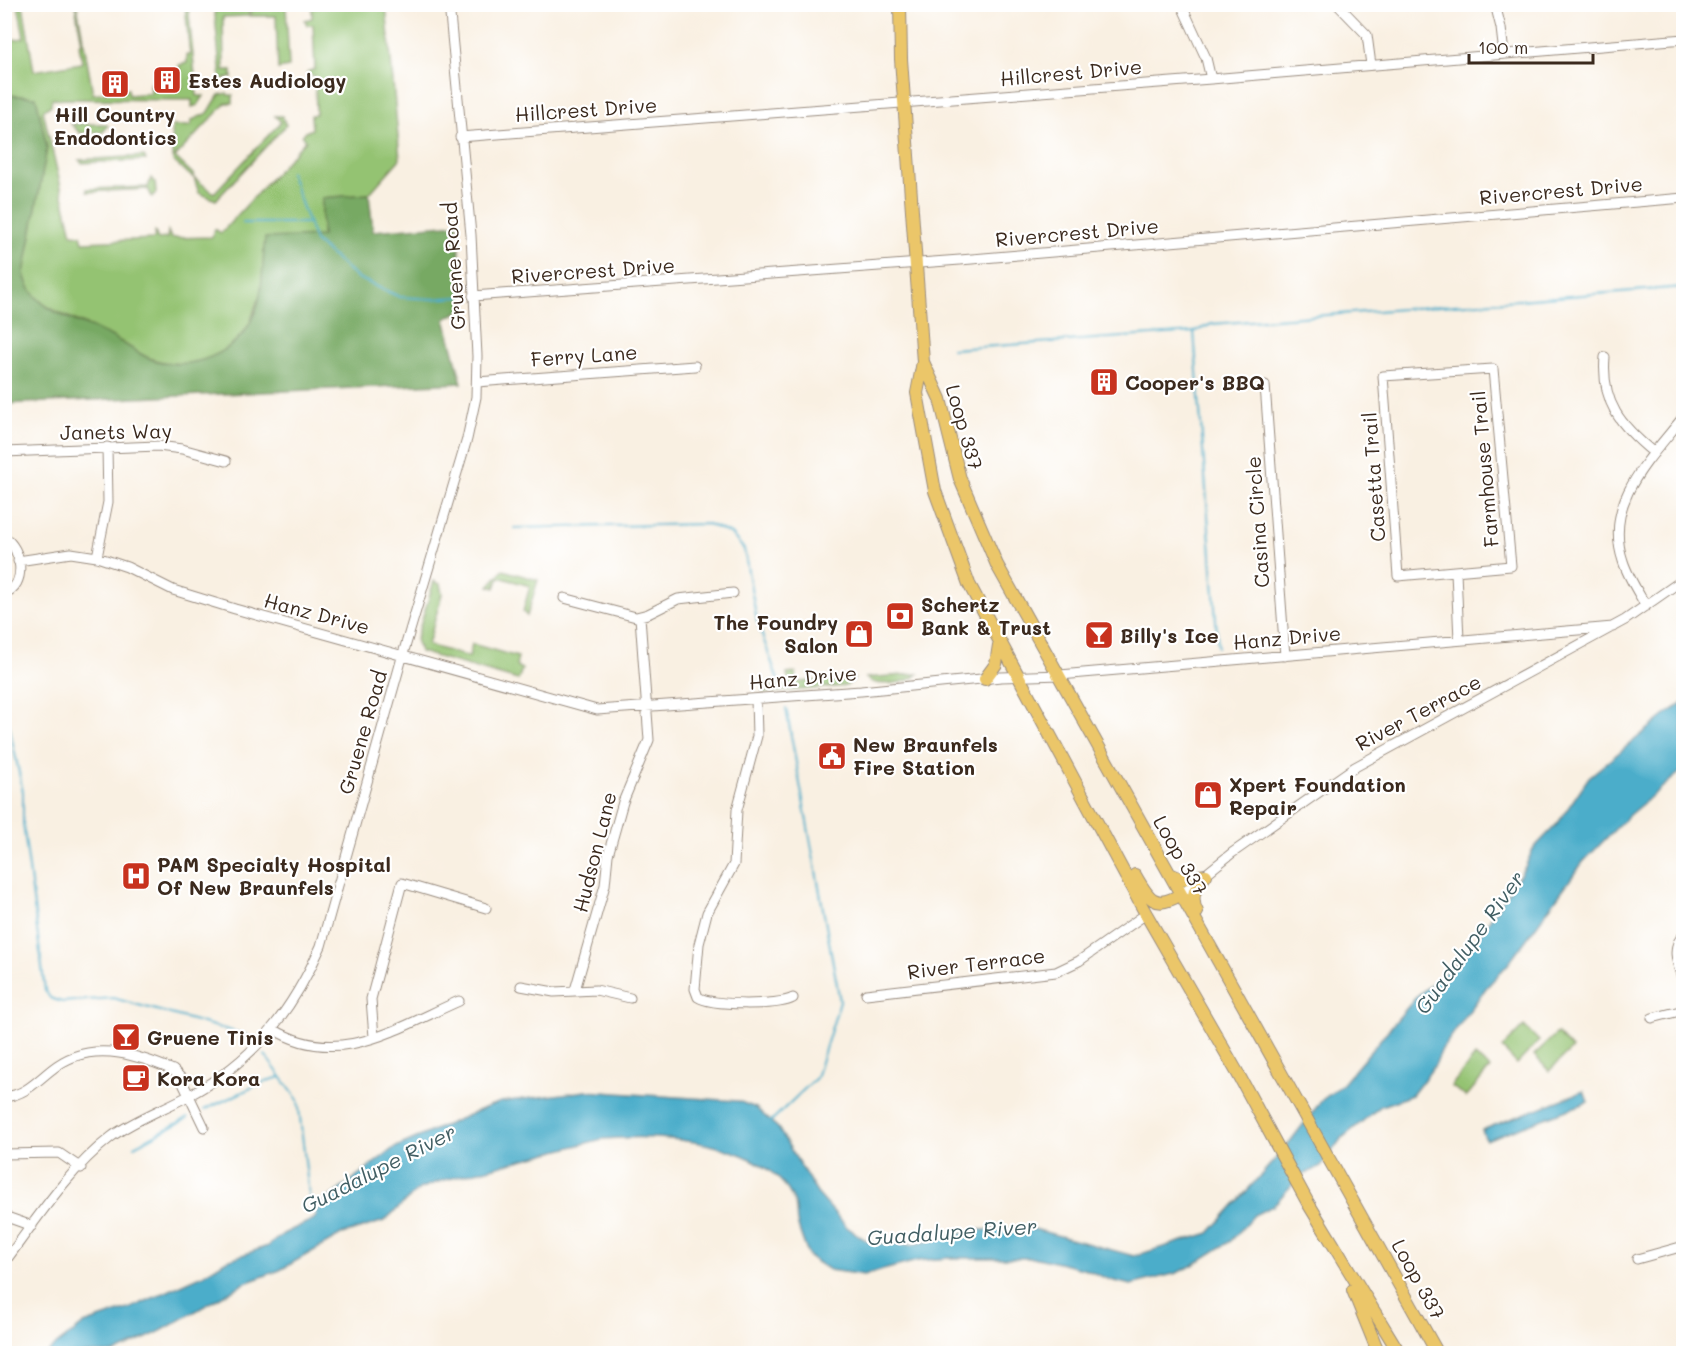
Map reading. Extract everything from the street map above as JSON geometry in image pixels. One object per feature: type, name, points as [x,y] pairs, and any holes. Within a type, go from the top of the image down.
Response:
[{"type":"main road","name":"Loop 337","points":[[900,4],[923,363],[916,393],[935,491],[969,584],[999,645],[1095,816],[1146,914],[1237,1072],[1341,1261],[1400,1353]]},
{"type":"main road","name":"Loop 337","points":[[923,363],[940,399],[948,437],[970,507],[997,565],[1438,1353]]},
{"type":"main road","points":[[985,679],[996,664],[999,645]]},
{"type":"main road","points":[[1095,816],[1108,827],[1149,898],[1166,902],[1181,894]]},
{"type":"main road","points":[[1170,874],[1181,879],[1206,875]]},
{"type":"main road","points":[[1206,875],[1195,888],[1193,903],[1231,972],[1229,982]]},
{"type":"main road","points":[[1341,1261],[1379,1353]]},
{"type":"street","name":"Gruene Road","points":[[4,1263],[81,1168],[112,1137],[190,1096],[232,1069],[273,1029],[306,980],[321,946],[403,654],[467,439],[477,382],[471,235],[449,4]]},
{"type":"street","points":[[1181,4],[1206,58],[1211,79]]},
{"type":"street","points":[[1337,4],[1367,35],[1371,65]]},
{"type":"street","points":[[1495,4],[1502,28],[1504,54]]},
{"type":"street","name":"Hillcrest Drive","points":[[460,136],[1211,79],[1683,39]]},
{"type":"street","name":"Rivercrest Drive","points":[[473,297],[645,286],[1683,198]]},
{"type":"street","points":[[1605,357],[1603,378],[1617,417],[1633,436],[1654,453]]},
{"type":"street","name":"Ferry Lane","points":[[477,382],[695,366]]},
{"type":"street","name":"Casetta Trail","points":[[1456,572],[1398,576],[1383,376],[1493,369]]},
{"type":"street","name":"Farmhouse Trail","points":[[1456,572],[1511,566],[1493,369]]},
{"type":"street","name":"Casina Circle","points":[[1265,385],[1285,656]]},
{"type":"street","points":[[1646,606],[1623,563],[1618,514],[1626,494],[1683,416]]},
{"type":"street","name":"Janets Way","points":[[4,452],[171,446],[226,461]]},
{"type":"street","points":[[97,557],[108,502],[107,447]]},
{"type":"street","points":[[4,537],[12,542],[18,561],[19,583],[14,590],[4,593]]},
{"type":"street","name":"Hanz Drive","points":[[18,561],[71,553],[97,557],[127,567],[173,590],[403,654],[584,708],[610,710],[1017,676],[1060,675],[1613,627]]},
{"type":"street","points":[[1456,572],[1459,640]]},
{"type":"street","name":"River Terrace","points":[[1181,894],[1287,812],[1355,767],[1613,627],[1683,579]]},
{"type":"street","points":[[564,598],[640,617],[678,599],[733,593]]},
{"type":"street","name":"Hudson Lane","points":[[575,990],[605,885],[608,855],[623,802],[648,743],[640,617]]},
{"type":"street","points":[[756,699],[757,736],[737,810],[734,864],[706,918],[697,951],[695,989],[698,997],[710,1001],[775,1003],[793,998]]},
{"type":"street","points":[[374,1037],[371,999],[402,883],[486,908]]},
{"type":"street","name":"River Terrace","points":[[866,994],[1056,972],[1079,961],[1146,914]]},
{"type":"street","points":[[1683,935],[1678,940],[1676,951],[1683,984]]},
{"type":"street","points":[[521,986],[548,992],[596,990],[630,998]]},
{"type":"street","points":[[273,1029],[304,1044],[331,1048],[374,1037],[459,1001]]},
{"type":"street","points":[[1652,1018],[1683,1010]]},
{"type":"street","points":[[4,1097],[25,1092],[69,1058],[86,1052],[111,1051],[173,1070],[190,1096],[204,1127]]},
{"type":"street","points":[[4,1154],[59,1153],[81,1168]]},
{"type":"street","points":[[4,1216],[32,1226]]},
{"type":"street","points":[[1637,1259],[1680,1247]]},
{"type":"green space","points":[[18,5],[23,5],[34,71],[82,63],[79,44],[82,43],[75,5],[77,5],[93,94],[128,89],[129,95],[151,93],[150,83],[154,83],[155,90],[180,88],[183,85],[179,65],[187,63],[187,55],[190,55],[185,5],[188,5],[197,96],[204,96],[198,105],[192,107],[192,100],[52,99],[51,105],[43,111],[72,234],[81,235],[83,242],[154,239],[155,232],[158,239],[167,238],[168,231],[171,238],[212,237],[215,229],[221,233],[306,140],[302,136],[305,132],[312,129],[311,115],[316,114],[315,76],[309,76],[307,72],[315,69],[313,25],[307,25],[305,20],[312,18],[312,5],[386,5],[400,159],[369,194],[322,198],[323,236],[267,289],[258,300],[248,326],[229,346],[218,354],[193,362],[179,363],[152,359],[57,312],[39,300],[27,284],[24,273],[47,148],[36,97],[5,95],[5,41],[24,38]]},
{"type":"green space","points":[[214,5],[248,5],[249,16],[223,17],[224,70],[232,70],[232,78],[221,79]]},
{"type":"green space","points":[[250,5],[286,5],[289,67],[278,69],[276,16],[251,16]]},
{"type":"green space","points":[[227,93],[233,95],[233,103],[226,103],[175,157],[194,175],[192,177],[173,161],[172,126],[191,126],[192,120],[208,113],[219,95]]},
{"type":"green space","points":[[4,95],[36,97],[47,148],[24,273],[28,286],[35,296],[56,312],[107,334],[151,359],[181,364],[211,357],[225,350],[237,340],[247,329],[254,315],[261,287],[265,238],[322,236],[322,198],[369,194],[373,231],[457,224],[464,308],[445,319],[462,383],[5,404]]},
{"type":"green space","points":[[275,116],[282,116],[286,125],[216,200],[199,193],[194,178],[214,193],[281,122]]},
{"type":"green space","points":[[71,124],[105,124],[108,126],[103,132],[80,133]]},
{"type":"green space","points":[[144,156],[146,160],[82,163],[79,160]]},
{"type":"green space","points":[[151,178],[155,182],[156,193],[152,197],[148,189],[87,192],[87,189],[148,187]]},
{"type":"green space","points":[[503,570],[538,580],[527,616],[523,612],[530,586],[499,577],[495,588],[489,586]]},
{"type":"green space","points":[[434,581],[440,584],[442,594],[428,645],[469,657],[472,644],[518,657],[516,666],[522,669],[518,680],[420,652],[416,639]]},
{"type":"green space","points":[[796,673],[797,682],[854,679],[846,686],[763,693],[763,689],[780,687],[770,687],[789,682],[787,674]]},
{"type":"green space","points":[[918,674],[892,684],[877,683],[866,678]]},
{"type":"green space","points":[[1524,1026],[1539,1041],[1517,1064],[1502,1048]]},
{"type":"green space","points":[[1557,1033],[1572,1049],[1549,1071],[1534,1055]]},
{"type":"green space","points":[[1475,1056],[1490,1068],[1466,1097],[1451,1086]]},
{"type":"water","name":"Guadalupe River","points":[[1683,703],[1683,770],[1629,815],[1583,862],[1509,963],[1486,988],[1442,1049],[1435,1065],[1412,1095],[1381,1106],[1341,1139],[1321,1166],[1299,1177],[1273,1206],[1254,1215],[1231,1241],[1177,1273],[1131,1285],[1110,1280],[1087,1270],[1038,1258],[948,1258],[917,1261],[864,1275],[829,1270],[809,1257],[797,1222],[795,1204],[782,1182],[762,1166],[738,1154],[711,1145],[682,1140],[602,1139],[441,1181],[419,1189],[384,1221],[343,1234],[280,1270],[245,1283],[161,1331],[115,1353],[45,1354],[84,1324],[131,1308],[203,1275],[225,1261],[268,1246],[283,1234],[314,1219],[322,1203],[394,1148],[501,1102],[586,1091],[738,1101],[756,1108],[778,1128],[817,1193],[847,1227],[870,1243],[911,1245],[979,1230],[1034,1229],[1134,1256],[1209,1233],[1285,1148],[1322,1100],[1342,1085],[1417,996],[1466,955],[1525,867],[1533,849],[1558,823],[1589,777]]},
{"type":"water","points":[[1584,1091],[1588,1102],[1486,1140],[1482,1130]]},
{"type":"waterway","points":[[290,172],[315,241],[358,278],[400,297],[432,299],[460,297]]},
{"type":"waterway","points":[[243,223],[308,223]]},
{"type":"waterway","points":[[1218,647],[1194,332],[1212,324],[1684,287]]},
{"type":"waterway","points":[[952,349],[1194,332]]},
{"type":"waterway","points":[[514,528],[708,524],[731,534],[744,549],[757,621],[779,683]]},
{"type":"waterway","points":[[4,701],[23,792],[23,823],[45,990],[50,998],[62,1002],[113,998],[250,1038]]},
{"type":"waterway","points":[[769,1123],[816,1078],[840,1001],[786,708]]},
{"type":"waterway","name":"Guadalupe River","points":[[265,1055],[298,1100],[309,1195],[318,1216]]},
{"type":"waterway","points":[[204,1110],[266,1081],[281,1077]]},
{"type":"waterway","points":[[134,1146],[188,1118]]},
{"type":"place","name":"Estes Audiology","points":[[167,80]]},
{"type":"place","name":"Hill Country Endodontics","points":[[115,84]]},
{"type":"place","name":"Cooper's BBQ","points":[[1104,382]]},
{"type":"place","name":"Schertz Bank & Trust","points":[[900,616]]},
{"type":"place","name":"The Foundry Salon","points":[[859,634]]},
{"type":"place","name":"Billy's Ice","points":[[1099,635]]},
{"type":"place","name":"New Braunfels Fire Station","points":[[832,756]]},
{"type":"place","name":"Xpert Foundation Repair","points":[[1208,795]]},
{"type":"place","name":"PAM Specialty Hospital Of New Braunfels","points":[[136,876]]},
{"type":"place","name":"Gruene Tinis","points":[[126,1037]]},
{"type":"place","name":"Kora Kora","points":[[136,1078]]}]
